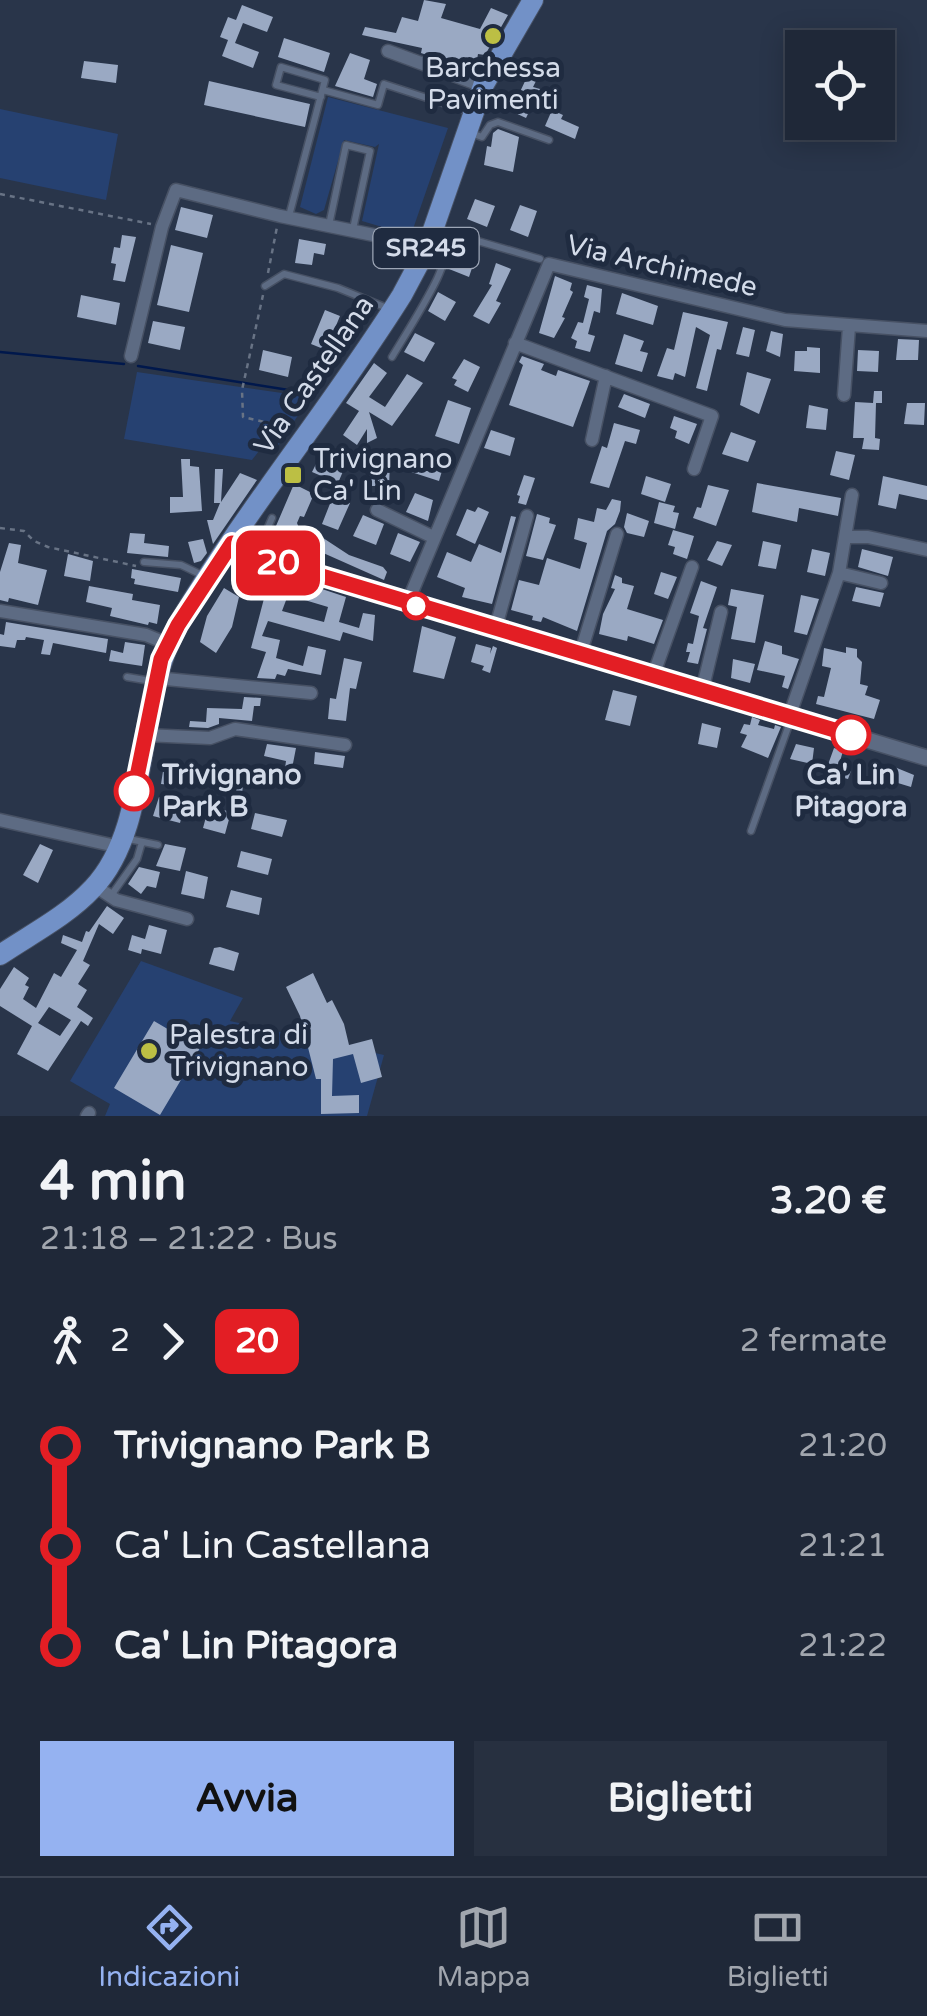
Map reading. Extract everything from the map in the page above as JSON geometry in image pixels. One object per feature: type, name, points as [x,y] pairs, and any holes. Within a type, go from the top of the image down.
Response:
[{"type":"main road","name":"Via Castellana","points":[[0,955],[74,899],[103,892],[128,842],[155,680],[168,644],[207,578],[434,254],[468,122],[482,86],[533,0]]},
{"type":"street","points":[[388,52],[482,86]]},
{"type":"street","points":[[131,356],[162,227],[176,190],[413,244],[434,254]]},
{"type":"street","name":"Via Archimede","points":[[407,604],[544,269],[552,264],[784,320],[927,331]]},
{"type":"street","points":[[844,395],[849,326]]},
{"type":"street","points":[[514,343],[712,416],[694,469]]},
{"type":"street","points":[[588,438],[606,376]]},
{"type":"street","points":[[790,717],[840,572],[852,495]]},
{"type":"street","points":[[377,510],[433,537]]},
{"type":"street","points":[[494,630],[527,516]]},
{"type":"street","points":[[580,654],[617,534]]},
{"type":"street","points":[[846,537],[868,536],[927,550]]},
{"type":"street","points":[[232,543],[242,552],[407,604],[927,758]]},
{"type":"street","points":[[654,676],[692,567]]},
{"type":"street","points":[[840,572],[881,583]]},
{"type":"street","points":[[0,611],[146,635],[168,644]]},
{"type":"street","points":[[702,691],[721,612]]},
{"type":"street","points":[[155,680],[311,693]]},
{"type":"street","points":[[145,735],[210,738],[234,730],[345,745]]},
{"type":"street","points":[[0,820],[128,842]]},
{"type":"street","points":[[103,892],[187,919]]},
{"type":"lane","points":[[284,217],[322,94],[326,80],[281,67],[276,85],[322,94],[378,105],[384,84],[468,122],[482,137],[490,125],[498,122],[549,140]]},
{"type":"lane","points":[[329,226],[346,145],[370,151],[353,231]]},
{"type":"lane","points":[[392,357],[438,276],[434,254],[457,235],[540,259]]},
{"type":"lane","points":[[265,286],[284,274],[338,288],[392,311]]},
{"type":"lane","points":[[256,556],[272,518]]},
{"type":"lane","points":[[144,564],[181,564],[207,578]]},
{"type":"lane","points":[[127,677],[155,680]]},
{"type":"lane","points":[[751,830],[790,717]]},
{"type":"lane","points":[[128,842],[158,844]]},
{"type":"path","points":[[0,194],[162,227]]},
{"type":"path","points":[[284,217],[245,376],[242,417],[292,429]]},
{"type":"path","points":[[0,528],[24,531],[34,541],[48,546],[144,564]]},
{"type":"shaded area","points":[[328,97],[448,128],[413,229],[399,232],[362,221],[379,144],[375,147],[344,140],[324,210],[316,214],[300,207]]},
{"type":"shaded area","points":[[0,109],[118,134],[106,200],[0,178]]},
{"type":"shaded area","points":[[137,372],[310,397],[278,446],[268,439],[252,460],[124,439]]},
{"type":"shaded area","points":[[141,961],[243,998],[230,1021],[384,1055],[367,1116],[105,1116],[110,1104],[70,1081]]},
{"type":"building","points":[[424,0],[446,4],[441,18],[480,29],[491,8],[508,15],[485,55],[478,54],[475,71],[421,53],[422,48],[362,35],[365,27],[396,33],[402,17],[418,21]]},
{"type":"building","points":[[242,5],[273,17],[267,32],[243,23],[235,43],[259,52],[253,68],[222,56],[228,40],[220,37],[228,17],[236,20]]},
{"type":"building","points":[[284,38],[330,53],[324,72],[278,57]]},
{"type":"building","points":[[350,53],[370,60],[364,79],[377,84],[373,97],[335,86]]},
{"type":"building","points":[[84,61],[118,65],[116,83],[81,78]]},
{"type":"building","points":[[527,77],[536,81],[533,87],[540,89],[526,118],[511,111]]},
{"type":"building","points":[[209,81],[310,104],[305,127],[204,105]]},
{"type":"building","points":[[552,110],[579,127],[575,139],[545,126]]},
{"type":"building","points":[[498,129],[519,137],[513,172],[484,165],[487,146],[491,147],[493,133]]},
{"type":"building","points":[[475,199],[495,206],[487,227],[467,219]]},
{"type":"building","points":[[520,205],[537,211],[528,237],[510,230]]},
{"type":"building","points":[[181,207],[213,215],[207,238],[175,230]]},
{"type":"building","points":[[122,235],[136,237],[125,282],[113,280],[116,264],[111,263],[114,247],[120,248]]},
{"type":"building","points":[[299,239],[326,244],[324,255],[314,253],[312,265],[295,263]]},
{"type":"building","points":[[171,245],[203,253],[189,312],[157,305]]},
{"type":"building","points":[[457,249],[476,256],[469,277],[449,269]]},
{"type":"building","points":[[496,263],[511,269],[496,301],[501,303],[489,324],[473,316],[492,285],[489,284]]},
{"type":"building","points":[[555,276],[572,283],[573,292],[554,338],[539,333]]},
{"type":"building","points":[[587,285],[602,289],[600,313],[594,311],[588,334],[595,336],[590,352],[575,348],[577,341],[571,338],[578,322],[583,323],[589,299],[584,297]]},
{"type":"building","points":[[438,292],[456,302],[445,321],[428,311]]},
{"type":"building","points":[[622,293],[658,306],[653,325],[616,314]]},
{"type":"building","points":[[81,295],[120,303],[116,325],[77,317]]},
{"type":"building","points":[[325,310],[340,316],[326,350],[311,344]]},
{"type":"building","points":[[683,312],[728,322],[707,391],[696,388],[710,335],[696,327],[685,377],[675,373],[673,380],[657,376],[667,348],[674,350]]},
{"type":"building","points":[[153,321],[185,327],[180,350],[148,343]]},
{"type":"building","points":[[743,327],[755,330],[749,357],[736,354]]},
{"type":"building","points":[[771,331],[783,334],[780,357],[766,351]]},
{"type":"building","points":[[415,333],[435,343],[424,362],[404,352]]},
{"type":"building","points":[[624,334],[644,341],[640,351],[648,353],[642,372],[615,364]]},
{"type":"building","points":[[898,339],[919,340],[918,360],[896,360]]},
{"type":"building","points":[[807,347],[820,348],[820,373],[794,371],[795,351],[807,351]]},
{"type":"building","points":[[263,350],[292,357],[288,377],[259,370]]},
{"type":"building","points":[[858,350],[879,351],[878,372],[857,371]]},
{"type":"building","points":[[522,356],[544,364],[541,370],[556,376],[558,370],[590,381],[573,427],[509,405],[523,365],[519,362]]},
{"type":"building","points":[[464,359],[480,367],[468,392],[454,385],[457,380],[452,378]]},
{"type":"building","points":[[374,363],[387,373],[369,397],[385,407],[407,374],[423,383],[392,426],[369,412],[377,438],[367,443],[367,429],[357,445],[343,435],[359,411],[346,403]]},
{"type":"building","points":[[747,372],[771,379],[759,414],[740,405]]},
{"type":"building","points":[[874,391],[882,391],[882,403],[876,403],[875,438],[880,439],[879,450],[862,449],[864,438],[853,438],[855,402],[873,403]]},
{"type":"building","points":[[624,394],[650,404],[645,418],[618,407]]},
{"type":"building","points":[[448,400],[471,408],[459,444],[435,436]]},
{"type":"building","points":[[907,403],[925,403],[924,425],[904,424]]},
{"type":"building","points":[[809,405],[828,409],[826,430],[806,428]]},
{"type":"building","points":[[674,416],[697,424],[689,444],[675,438],[677,431],[670,428]]},
{"type":"building","points":[[614,423],[640,430],[636,444],[625,441],[609,488],[590,483]]},
{"type":"building","points":[[491,430],[515,438],[510,456],[484,448]]},
{"type":"building","points":[[731,432],[756,441],[748,462],[722,454]]},
{"type":"building","points":[[836,451],[855,455],[849,480],[830,475]]},
{"type":"building","points":[[413,455],[444,464],[439,481],[408,471]]},
{"type":"building","points":[[320,456],[333,462],[335,458],[347,462],[338,483],[312,472]]},
{"type":"building","points":[[181,459],[190,459],[190,466],[199,467],[202,511],[170,513],[170,497],[183,497]]},
{"type":"building","points":[[367,462],[390,463],[389,486],[366,486]]},
{"type":"building","points":[[215,469],[223,469],[221,502],[240,473],[257,480],[213,544],[207,520],[213,520],[220,503],[214,503]]},
{"type":"building","points":[[524,475],[535,478],[526,505],[518,503],[517,495]]},
{"type":"building","points":[[646,476],[671,484],[665,502],[641,494]]},
{"type":"building","points":[[883,476],[927,486],[927,500],[899,494],[896,509],[878,505]]},
{"type":"building","points":[[757,483],[841,498],[838,516],[799,508],[797,522],[752,512]]},
{"type":"building","points":[[294,484],[314,494],[304,517],[300,516],[299,528],[316,537],[317,534],[349,555],[383,567],[387,572],[384,580],[321,552],[319,557],[297,551],[300,542],[284,540],[281,550],[267,547]]},
{"type":"building","points":[[708,485],[729,490],[716,526],[693,518],[697,507],[701,508]]},
{"type":"building","points":[[415,493],[433,500],[428,521],[406,512]]},
{"type":"building","points":[[333,496],[350,503],[338,530],[322,524]]},
{"type":"building","points":[[612,499],[621,501],[620,511],[607,531],[577,631],[543,617],[541,622],[532,620],[533,616],[511,610],[519,580],[539,585],[547,558],[580,569],[587,543],[574,539],[578,518],[594,522],[597,508],[606,510]]},
{"type":"building","points":[[659,502],[675,506],[673,512],[679,513],[675,529],[654,523]]},
{"type":"building","points":[[478,507],[489,512],[475,544],[456,535],[467,509],[475,512]]},
{"type":"building","points":[[627,513],[649,521],[644,537],[627,533]]},
{"type":"building","points":[[537,514],[550,518],[549,523],[556,525],[543,560],[526,556]]},
{"type":"building","points":[[363,515],[384,524],[376,545],[353,536]]},
{"type":"building","points":[[511,516],[516,517],[492,604],[462,597],[465,588],[437,577],[447,552],[471,562],[479,544],[501,553]]},
{"type":"building","points":[[673,530],[694,536],[687,559],[673,554],[675,547],[668,545]]},
{"type":"building","points":[[130,533],[145,534],[144,543],[169,546],[168,557],[127,553]]},
{"type":"building","points":[[398,533],[420,542],[410,562],[390,554]]},
{"type":"building","points":[[203,539],[207,553],[194,563],[188,542]]},
{"type":"building","points":[[717,541],[732,545],[722,566],[707,560]]},
{"type":"building","points":[[763,541],[781,545],[776,569],[758,566]]},
{"type":"building","points":[[9,543],[21,545],[18,563],[47,570],[38,605],[9,598],[8,602],[0,600],[0,572]]},
{"type":"building","points":[[812,549],[830,553],[825,576],[807,572]]},
{"type":"building","points":[[862,549],[893,557],[888,576],[858,567]]},
{"type":"building","points":[[68,554],[93,561],[90,581],[64,576]]},
{"type":"building","points":[[132,569],[181,578],[178,592],[134,584]]},
{"type":"building","points":[[271,572],[346,597],[339,622],[359,628],[363,613],[375,615],[373,641],[343,632],[340,641],[268,621],[262,636],[280,640],[276,658],[303,666],[308,646],[326,650],[321,675],[288,669],[285,676],[277,674],[275,679],[257,678],[266,652],[251,648]],"holes":[[[288,595],[328,607],[324,622],[282,611]]]},
{"type":"building","points":[[661,572],[677,577],[668,599],[654,594]]},
{"type":"building","points":[[615,575],[622,578],[622,583],[634,586],[627,609],[663,620],[654,644],[628,636],[627,641],[599,634],[615,589],[611,588]]},
{"type":"building","points":[[701,581],[717,587],[703,628],[707,629],[698,664],[687,662],[690,652],[686,652],[688,643],[693,644],[699,616],[690,613]]},
{"type":"building","points":[[89,586],[133,594],[132,600],[160,605],[157,624],[110,616],[112,608],[86,602]]},
{"type":"building","points":[[856,587],[884,593],[880,607],[852,601]]},
{"type":"building","points":[[224,588],[239,597],[232,627],[216,653],[200,642],[207,616]]},
{"type":"building","points":[[731,589],[764,595],[755,643],[731,639],[737,607],[728,605]]},
{"type":"building","points":[[801,595],[819,599],[807,635],[794,632]]},
{"type":"building","points":[[6,622],[108,639],[106,653],[53,643],[50,655],[41,654],[44,640],[26,637],[17,640],[15,648],[0,646]]},
{"type":"building","points":[[422,626],[456,637],[444,679],[413,672]]},
{"type":"building","points":[[765,641],[782,646],[782,654],[799,659],[788,689],[782,687],[785,676],[757,670]]},
{"type":"building","points":[[125,642],[145,645],[142,666],[109,661],[111,650],[123,653]]},
{"type":"building","points":[[476,644],[491,648],[490,654],[493,646],[497,648],[490,673],[482,670],[484,666],[471,662]]},
{"type":"building","points":[[846,647],[857,649],[862,662],[860,684],[868,686],[865,695],[880,700],[874,719],[816,704],[818,696],[824,697],[831,668],[822,666],[824,648],[846,653]]},
{"type":"building","points":[[344,658],[362,662],[356,689],[350,688],[346,721],[328,719],[330,698],[336,699]]},
{"type":"building","points":[[733,659],[755,664],[750,683],[731,678]]},
{"type":"building","points":[[613,690],[637,696],[630,726],[605,720]]},
{"type":"building","points":[[244,697],[261,698],[260,706],[254,706],[252,721],[219,718],[219,724],[208,728],[189,727],[190,721],[206,722],[207,708],[242,709]]},
{"type":"building","points":[[752,717],[760,720],[758,725],[781,727],[768,758],[741,747],[747,735],[740,733],[744,724],[750,725]]},
{"type":"building","points":[[702,723],[721,728],[717,748],[698,744]]},
{"type":"building","points":[[267,744],[296,748],[289,784],[283,783],[286,761],[264,756]]},
{"type":"building","points":[[796,744],[814,748],[812,764],[790,759]]},
{"type":"building","points":[[834,748],[843,751],[838,768],[851,771],[848,779],[825,773]]},
{"type":"building","points":[[315,752],[345,756],[343,768],[314,764]]},
{"type":"building","points":[[164,765],[184,767],[182,786],[161,784]]},
{"type":"building","points":[[892,766],[914,775],[911,787],[888,780]]},
{"type":"building","points":[[216,768],[234,770],[233,784],[243,785],[242,794],[224,793],[225,787],[217,786]]},
{"type":"building","points":[[159,797],[185,803],[180,823],[153,816]]},
{"type":"building","points":[[209,806],[231,812],[225,834],[203,828]]},
{"type":"building","points":[[255,813],[287,820],[282,837],[251,829]]},
{"type":"building","points":[[40,844],[53,850],[38,883],[23,875]]},
{"type":"building","points":[[165,844],[186,848],[180,871],[156,866]]},
{"type":"building","points":[[241,851],[272,859],[268,875],[237,867]]},
{"type":"building","points":[[139,867],[160,872],[156,888],[147,886],[141,894],[128,884]]},
{"type":"building","points":[[186,871],[208,877],[204,899],[181,894]]},
{"type":"building","points":[[231,890],[262,898],[259,915],[226,907]]},
{"type":"building","points":[[107,906],[124,918],[113,934],[99,924],[83,961],[90,965],[78,984],[87,990],[77,1007],[93,1018],[88,1026],[81,1021],[48,1071],[17,1054],[32,1026],[0,1006],[0,989],[14,967],[29,978],[23,999],[36,1008],[54,973],[61,977],[77,950],[61,943],[63,935],[82,942],[86,931]],"holes":[[[49,1007],[71,1020],[60,1036],[38,1023]]]},
{"type":"building","points":[[149,925],[167,930],[161,954],[128,950],[132,935],[145,939]]},
{"type":"building","points":[[214,948],[239,953],[234,971],[209,964]]},
{"type":"building","points":[[313,973],[327,1003],[332,1000],[344,1024],[349,1045],[372,1039],[382,1077],[361,1083],[353,1054],[333,1059],[332,1096],[359,1095],[359,1113],[321,1114],[321,1079],[316,1079],[300,1016],[286,987]]},
{"type":"building","points":[[154,1021],[200,1048],[160,1115],[114,1088]]},
{"type":"waterway","points":[[0,352],[124,364]]},
{"type":"waterway","points":[[138,366],[314,394]]},
{"type":"bus line","name":"20","points":[[134,791],[161,659],[178,625],[232,543],[242,552],[381,596],[851,735]]},
{"type":"place","name":"Barchessa Pavimenti","points":[[493,36]]},
{"type":"place","name":"Trivignano Ca' Lin","points":[[293,475]]},
{"type":"place","name":"Ca' Lin Pitagora","points":[[851,735]]},
{"type":"place","name":"Trivignano Park B","points":[[134,791]]},
{"type":"place","name":"Palestra di Trivignano","points":[[149,1051]]}]
